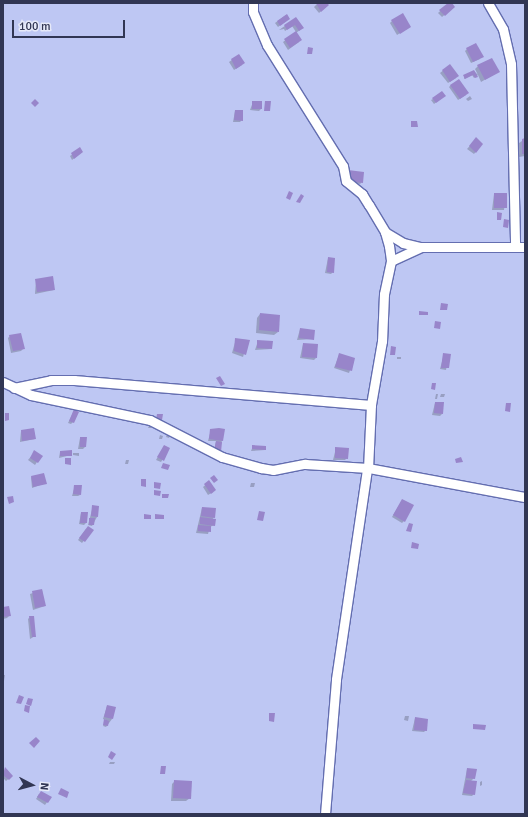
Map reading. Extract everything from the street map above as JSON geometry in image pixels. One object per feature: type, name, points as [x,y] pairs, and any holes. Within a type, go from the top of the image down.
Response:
[{"type":"street","points":[[252,3],[253,12],[267,45],[343,166],[346,181],[362,194],[385,232],[390,261],[384,294],[382,341],[371,405],[368,468],[336,679],[326,814]]},
{"type":"street","points":[[488,3],[503,29],[511,64],[515,247]]},
{"type":"street","points":[[385,232],[403,242],[421,247],[525,247]]},
{"type":"street","points":[[390,261],[421,247]]},
{"type":"street","points":[[14,388],[51,380],[74,380],[371,405]]},
{"type":"street","points":[[3,382],[31,395],[150,420],[222,457],[261,468],[273,470],[305,464],[368,468],[525,497]]},
{"type":"building","points":[[316,3],[327,3],[329,5],[321,12]]},
{"type":"building","points":[[448,3],[452,3],[455,7],[445,16],[439,10]]},
{"type":"building","points":[[403,13],[411,27],[400,34],[391,20]]},
{"type":"building","points":[[287,14],[290,19],[280,26],[277,21]]},
{"type":"building","points":[[296,17],[304,28],[299,31],[295,25],[287,30],[284,25]]},
{"type":"building","points":[[296,31],[302,40],[290,48],[284,39]]},
{"type":"building","points":[[476,43],[484,57],[473,62],[466,48]]},
{"type":"building","points":[[308,47],[313,48],[312,54],[307,54]]},
{"type":"building","points":[[239,54],[245,63],[236,69],[231,59]]},
{"type":"building","points":[[492,58],[500,72],[485,80],[477,65]]},
{"type":"building","points":[[450,64],[459,76],[450,82],[442,70]]},
{"type":"building","points":[[474,70],[478,77],[475,78],[473,75],[465,79],[463,75]]},
{"type":"building","points":[[459,79],[469,93],[460,99],[450,85]]},
{"type":"building","points":[[442,91],[446,96],[436,103],[432,98]]},
{"type":"building","points":[[35,99],[39,103],[35,107],[31,103]]},
{"type":"building","points":[[252,101],[262,101],[262,109],[252,109]]},
{"type":"building","points":[[265,101],[271,101],[270,111],[264,111]]},
{"type":"building","points":[[235,110],[243,110],[243,121],[234,120]]},
{"type":"building","points":[[411,121],[417,121],[418,127],[411,127]]},
{"type":"building","points":[[476,137],[483,144],[476,153],[469,146]]},
{"type":"building","points":[[525,138],[525,154],[522,154],[522,139]]},
{"type":"building","points":[[80,147],[83,152],[74,159],[71,153]]},
{"type":"building","points":[[348,170],[364,172],[363,183],[347,181]]},
{"type":"building","points":[[289,191],[293,193],[290,200],[286,198]]},
{"type":"building","points":[[494,193],[507,193],[507,208],[494,208]]},
{"type":"building","points":[[301,194],[304,196],[300,203],[296,202]]},
{"type":"building","points":[[497,212],[502,213],[501,220],[497,220]]},
{"type":"building","points":[[504,219],[509,220],[508,228],[503,227]]},
{"type":"building","points":[[328,257],[335,258],[334,273],[327,272]]},
{"type":"building","points":[[53,276],[55,290],[37,292],[35,279]]},
{"type":"building","points":[[441,303],[448,304],[447,310],[440,310]]},
{"type":"building","points":[[419,311],[428,312],[428,315],[419,315]]},
{"type":"building","points":[[260,313],[280,315],[279,332],[259,330]]},
{"type":"building","points":[[435,321],[441,322],[440,329],[434,328]]},
{"type":"building","points":[[300,328],[315,330],[314,340],[299,338]]},
{"type":"building","points":[[21,333],[25,349],[13,351],[9,335]]},
{"type":"building","points":[[235,338],[250,340],[246,355],[234,351]]},
{"type":"building","points":[[257,340],[273,341],[272,349],[257,348]]},
{"type":"building","points":[[303,343],[318,344],[317,358],[302,357]]},
{"type":"building","points":[[391,346],[396,347],[395,355],[390,355]]},
{"type":"building","points":[[339,353],[355,358],[352,371],[335,367]]},
{"type":"building","points":[[443,353],[451,354],[449,368],[441,368]]},
{"type":"building","points":[[220,376],[225,384],[221,386],[216,378]]},
{"type":"building","points":[[432,383],[436,383],[435,390],[431,389]]},
{"type":"building","points":[[435,402],[444,402],[443,414],[434,413]]},
{"type":"building","points":[[506,403],[511,403],[510,412],[505,411]]},
{"type":"building","points":[[74,409],[79,412],[74,423],[69,421]]},
{"type":"building","points":[[5,413],[9,413],[9,420],[5,421]]},
{"type":"building","points":[[157,414],[163,414],[162,420],[156,419]]},
{"type":"building","points":[[34,428],[36,439],[22,441],[21,430]]},
{"type":"building","points":[[210,429],[225,429],[223,441],[209,439]]},
{"type":"building","points":[[80,437],[87,437],[86,447],[80,447]]},
{"type":"building","points":[[216,441],[222,442],[221,452],[214,451]]},
{"type":"building","points":[[164,445],[170,448],[164,461],[157,457]]},
{"type":"building","points":[[252,445],[266,446],[266,450],[252,449]]},
{"type":"building","points":[[335,447],[349,448],[348,459],[335,458]]},
{"type":"building","points":[[34,450],[43,456],[38,463],[30,458]]},
{"type":"building","points":[[72,450],[72,456],[60,456],[60,451]]},
{"type":"building","points":[[461,457],[463,462],[456,463],[455,459]]},
{"type":"building","points":[[65,458],[71,458],[71,465],[65,464]]},
{"type":"building","points":[[163,463],[170,465],[168,470],[161,468]]},
{"type":"building","points":[[44,473],[47,484],[33,487],[31,476]]},
{"type":"building","points":[[214,475],[218,480],[214,483],[210,478]]},
{"type":"building","points":[[141,479],[146,479],[146,487],[141,486]]},
{"type":"building","points":[[209,480],[216,490],[211,494],[204,484]]},
{"type":"building","points":[[154,482],[161,483],[160,489],[154,488]]},
{"type":"building","points":[[74,485],[82,485],[81,495],[73,494]]},
{"type":"building","points":[[154,490],[161,491],[160,496],[154,495]]},
{"type":"building","points":[[162,494],[169,494],[168,498],[162,498]]},
{"type":"building","points":[[13,496],[14,502],[9,504],[7,497]]},
{"type":"building","points":[[402,499],[414,505],[405,522],[393,515]]},
{"type":"building","points":[[92,505],[99,506],[98,517],[91,516]]},
{"type":"building","points":[[202,507],[216,508],[215,518],[201,516]]},
{"type":"building","points":[[259,511],[265,512],[263,521],[257,520]]},
{"type":"building","points":[[81,512],[88,512],[87,523],[80,523]]},
{"type":"building","points":[[144,514],[151,515],[151,519],[144,519]]},
{"type":"building","points":[[155,514],[164,515],[164,519],[155,519]]},
{"type":"building","points":[[200,517],[216,519],[215,526],[200,524]]},
{"type":"building","points":[[89,518],[95,518],[94,525],[89,525]]},
{"type":"building","points":[[409,523],[413,524],[411,532],[406,531]]},
{"type":"building","points":[[198,525],[211,526],[211,532],[198,531]]},
{"type":"building","points":[[88,526],[94,530],[85,542],[79,538]]},
{"type":"building","points":[[412,542],[419,544],[418,549],[411,548]]},
{"type":"building","points":[[42,589],[46,606],[35,608],[32,591]]},
{"type":"building","points":[[9,606],[11,616],[3,617],[3,607]]},
{"type":"building","points":[[29,616],[34,616],[36,637],[32,637]]},
{"type":"building","points":[[19,695],[24,697],[21,704],[16,703]]},
{"type":"building","points":[[28,698],[33,699],[31,706],[26,704]]},
{"type":"building","points":[[25,705],[30,706],[29,713],[24,711]]},
{"type":"building","points":[[107,705],[116,707],[113,719],[104,717]]},
{"type":"building","points":[[269,713],[275,713],[274,722],[269,721]]},
{"type":"building","points":[[415,717],[428,719],[427,731],[414,730]]},
{"type":"building","points":[[104,719],[109,721],[108,726],[103,725]]},
{"type":"building","points":[[473,724],[486,725],[485,730],[473,729]]},
{"type":"building","points":[[36,737],[40,741],[34,748],[29,743]]},
{"type":"building","points":[[111,751],[116,754],[112,760],[108,757]]},
{"type":"building","points":[[161,766],[166,766],[165,774],[160,774]]},
{"type":"building","points":[[5,767],[13,776],[9,780],[3,775]]},
{"type":"building","points":[[467,768],[477,769],[475,779],[466,778]]},
{"type":"building","points":[[174,780],[192,781],[191,799],[173,798]]},
{"type":"building","points":[[466,780],[477,781],[475,795],[463,793]]},
{"type":"building","points":[[61,788],[69,792],[67,798],[58,794]]},
{"type":"building","points":[[41,791],[52,797],[48,803],[37,797]]}]
